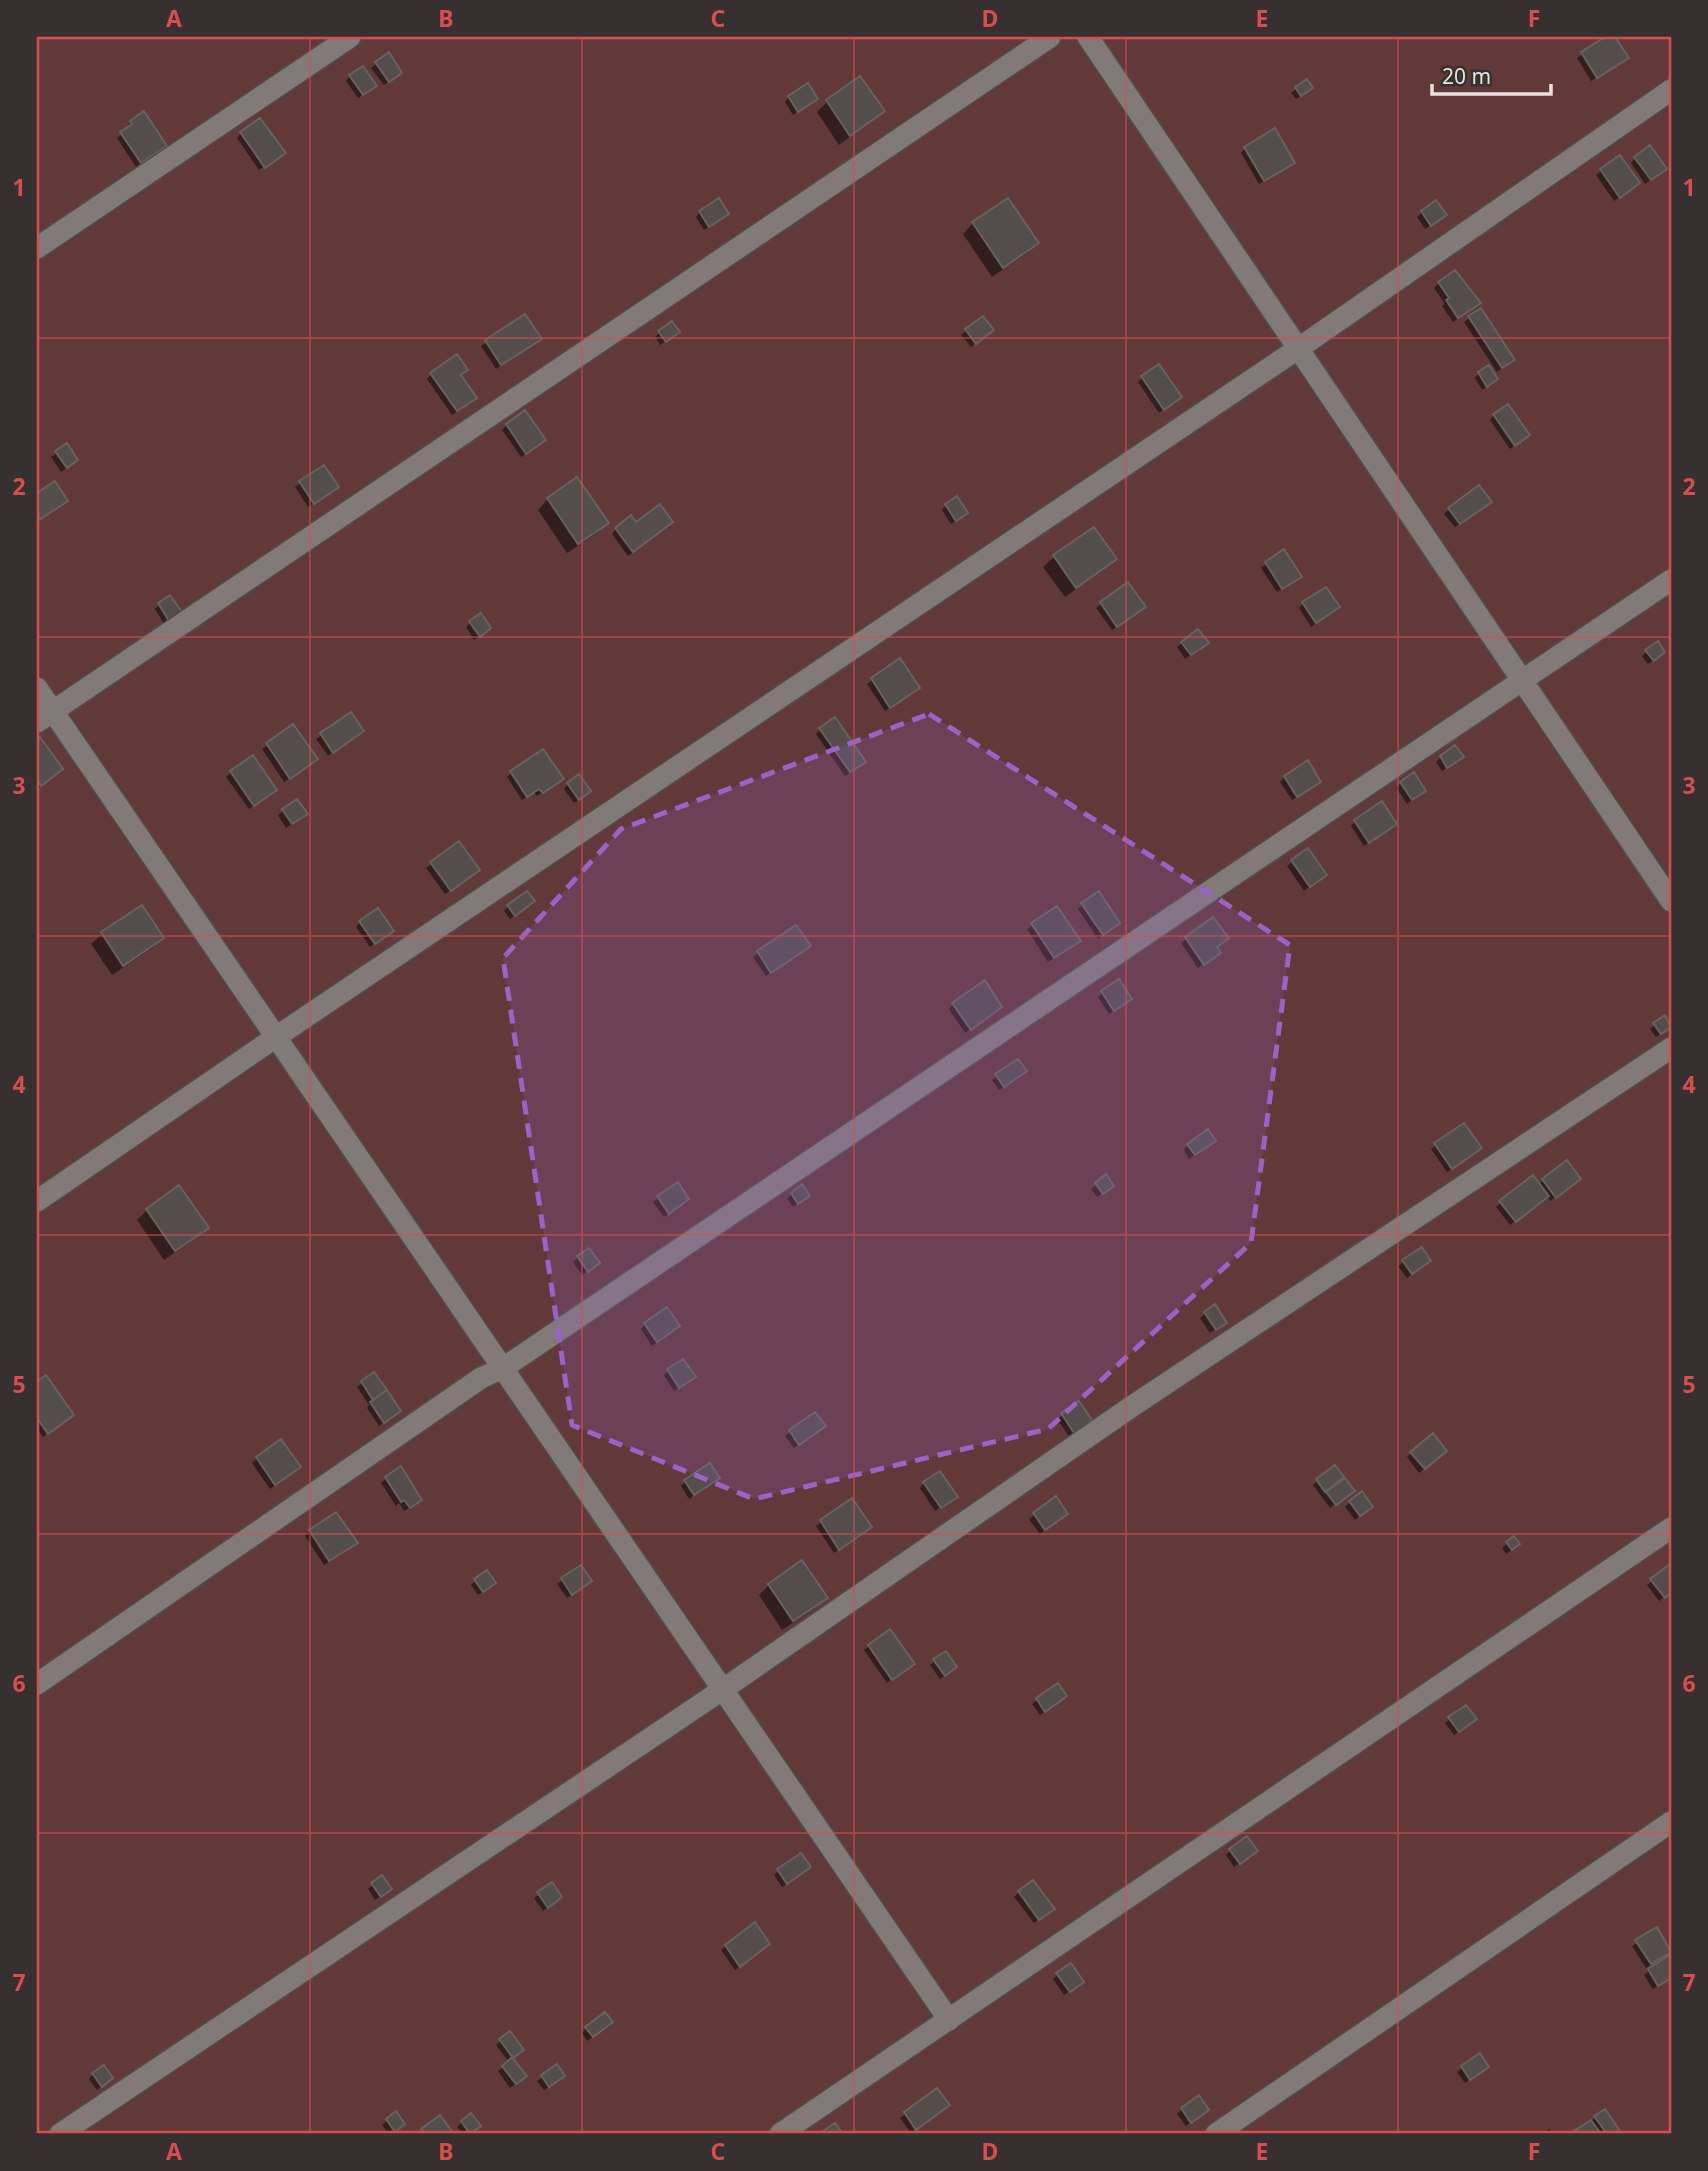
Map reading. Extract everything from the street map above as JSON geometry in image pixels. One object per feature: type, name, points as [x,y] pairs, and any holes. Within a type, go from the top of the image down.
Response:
[{"type":"lane","points":[[37,248],[350,37]]},
{"type":"lane","points":[[45,717],[1050,37]]},
{"type":"lane","points":[[1088,37],[1671,901]]},
{"type":"lane","points":[[37,1201],[1299,348],[1671,90]]},
{"type":"lane","points":[[37,1684],[481,1378],[503,1368],[1671,580]]},
{"type":"lane","points":[[37,688],[45,717],[276,1037],[949,2020]]},
{"type":"lane","points":[[60,2134],[722,1690],[1143,1400],[1671,1048]]},
{"type":"lane","points":[[780,2134],[1671,1528]]},
{"type":"lane","points":[[1216,2134],[1671,1822]]},
{"type":"highlighted area","points":[[929,714],[1290,945],[1251,1243],[1048,1429],[754,1499],[572,1425],[503,958],[621,829]]},
{"type":"shaded area","points":[[37,37],[1671,37],[1671,2134],[37,2134]]},
{"type":"building","points":[[1605,37],[1615,37],[1629,58],[1597,78],[1581,52]]},
{"type":"building","points":[[389,52],[402,73],[389,82],[375,62]]},
{"type":"building","points":[[363,66],[377,86],[363,95],[349,75]]},
{"type":"building","points":[[860,76],[885,111],[850,136],[826,100]]},
{"type":"building","points":[[1307,79],[1313,88],[1301,96],[1295,87]]},
{"type":"building","points":[[808,83],[818,99],[798,112],[788,96]]},
{"type":"building","points":[[144,111],[167,146],[141,163],[120,132]]},
{"type":"building","points":[[260,118],[286,153],[265,168],[240,132]]},
{"type":"building","points":[[1275,128],[1295,163],[1264,181],[1244,147]]},
{"type":"building","points":[[1650,145],[1667,169],[1651,180],[1634,157]]},
{"type":"building","points":[[1620,155],[1640,183],[1620,198],[1600,169]]},
{"type":"building","points":[[719,198],[729,214],[709,227],[699,211]]},
{"type":"building","points":[[1008,198],[1039,243],[1003,268],[972,222]]},
{"type":"building","points":[[1436,200],[1447,215],[1431,226],[1421,211]]},
{"type":"building","points":[[1455,270],[1481,303],[1458,318],[1438,282]]},
{"type":"building","points":[[1481,308],[1515,360],[1502,368],[1468,316]]},
{"type":"building","points":[[525,314],[542,339],[501,365],[485,340]]},
{"type":"building","points":[[983,316],[994,330],[976,344],[965,329]]},
{"type":"building","points":[[672,321],[680,332],[666,342],[658,331]]},
{"type":"building","points":[[457,354],[468,370],[461,375],[477,398],[457,411],[430,373]]},
{"type":"building","points":[[1159,364],[1182,397],[1164,410],[1141,376]]},
{"type":"building","points":[[1489,365],[1498,379],[1487,387],[1478,372]]},
{"type":"building","points":[[1508,404],[1530,435],[1515,446],[1493,414]]},
{"type":"building","points":[[525,410],[546,440],[526,454],[506,424]]},
{"type":"building","points":[[67,443],[78,460],[67,468],[55,451]]},
{"type":"building","points":[[324,465],[339,487],[314,504],[299,481]]},
{"type":"building","points":[[577,477],[609,523],[578,544],[547,498]]},
{"type":"building","points":[[55,481],[68,501],[39,520],[37,493]]},
{"type":"building","points":[[1479,485],[1492,502],[1460,524],[1448,508]]},
{"type":"building","points":[[957,496],[968,513],[956,521],[945,504]]},
{"type":"building","points":[[660,504],[673,522],[633,552],[615,528],[631,515],[636,522]]},
{"type":"building","points":[[1094,527],[1117,559],[1076,588],[1053,555]]},
{"type":"building","points":[[1284,549],[1302,577],[1282,589],[1265,562]]},
{"type":"building","points":[[1128,582],[1146,607],[1117,627],[1100,602]]},
{"type":"building","points":[[1326,587],[1340,607],[1316,623],[1302,602]]},
{"type":"building","points":[[170,595],[182,612],[169,621],[158,603]]},
{"type":"building","points":[[481,613],[491,628],[480,637],[469,621]]},
{"type":"building","points":[[1198,629],[1209,643],[1191,655],[1181,642]]},
{"type":"building","points":[[1658,641],[1665,652],[1654,661],[1645,650]]},
{"type":"building","points":[[900,658],[920,688],[890,708],[871,678]]},
{"type":"building","points":[[351,712],[364,731],[333,753],[320,733]]},
{"type":"building","points":[[835,717],[866,762],[850,772],[819,728]]},
{"type":"building","points":[[293,724],[318,759],[290,779],[266,743]]},
{"type":"building","points":[[40,737],[63,769],[41,786],[37,780],[37,740]]},
{"type":"building","points":[[1455,745],[1464,757],[1447,768],[1440,756]]},
{"type":"building","points":[[543,749],[564,779],[543,793],[539,789],[527,797],[510,771]]},
{"type":"building","points":[[253,755],[277,790],[254,806],[230,771]]},
{"type":"building","points":[[1308,760],[1321,782],[1297,797],[1284,776]]},
{"type":"building","points":[[1414,772],[1426,791],[1412,800],[1400,782]]},
{"type":"building","points":[[579,774],[591,791],[579,800],[567,783]]},
{"type":"building","points":[[297,799],[308,814],[292,824],[282,809]]},
{"type":"building","points":[[1382,801],[1397,824],[1369,843],[1354,820]]},
{"type":"building","points":[[459,841],[480,870],[451,891],[430,862]]},
{"type":"building","points":[[1308,848],[1327,875],[1310,887],[1291,860]]},
{"type":"building","points":[[527,891],[535,901],[515,916],[507,905]]},
{"type":"building","points":[[1099,891],[1120,923],[1103,935],[1081,903]]},
{"type":"building","points":[[142,905],[164,938],[123,966],[101,932]]},
{"type":"building","points":[[1057,906],[1081,941],[1054,958],[1031,923]]},
{"type":"building","points":[[378,908],[394,931],[375,944],[359,921]]},
{"type":"building","points":[[1213,917],[1229,938],[1217,947],[1221,953],[1204,965],[1185,937]]},
{"type":"building","points":[[796,925],[811,946],[771,973],[757,951]]},
{"type":"building","points":[[1119,979],[1132,999],[1114,1011],[1101,991]]},
{"type":"building","points":[[985,980],[1002,1007],[971,1030],[952,1003]]},
{"type":"building","points":[[1665,1015],[1671,1027],[1661,1034],[1653,1023]]},
{"type":"building","points":[[1018,1059],[1027,1071],[1004,1087],[995,1074]]},
{"type":"building","points":[[1464,1123],[1482,1148],[1452,1169],[1434,1143]]},
{"type":"building","points":[[1208,1129],[1216,1141],[1195,1155],[1187,1144]]},
{"type":"building","points":[[1567,1160],[1581,1179],[1556,1198],[1542,1179]]},
{"type":"building","points":[[1106,1174],[1114,1186],[1103,1194],[1095,1183]]},
{"type":"building","points":[[1533,1175],[1549,1196],[1516,1222],[1499,1201]]},
{"type":"building","points":[[678,1182],[689,1199],[669,1214],[657,1196]]},
{"type":"building","points":[[802,1184],[810,1196],[798,1204],[791,1193]]},
{"type":"building","points":[[179,1185],[209,1228],[175,1251],[146,1209]]},
{"type":"building","points":[[1422,1247],[1431,1261],[1412,1274],[1402,1260]]},
{"type":"building","points":[[589,1248],[600,1263],[588,1272],[577,1256]]},
{"type":"building","points":[[1215,1304],[1227,1323],[1216,1330],[1204,1312]]},
{"type":"building","points":[[667,1307],[680,1326],[657,1342],[644,1323]]},
{"type":"building","points":[[683,1359],[696,1377],[679,1388],[667,1369]]},
{"type":"building","points":[[374,1372],[387,1390],[373,1400],[361,1381]]},
{"type":"building","points":[[46,1375],[74,1415],[48,1434],[37,1418],[37,1381]]},
{"type":"building","points":[[387,1390],[401,1411],[384,1423],[370,1402]]},
{"type":"building","points":[[1079,1401],[1092,1420],[1074,1433],[1061,1413]]},
{"type":"building","points":[[815,1412],[826,1426],[799,1445],[789,1430]]},
{"type":"building","points":[[1433,1433],[1447,1451],[1425,1469],[1410,1452]]},
{"type":"building","points":[[281,1439],[301,1467],[275,1485],[256,1457]]},
{"type":"building","points":[[710,1463],[720,1478],[694,1495],[684,1480]]},
{"type":"building","points":[[1335,1465],[1344,1477],[1325,1492],[1316,1479]]},
{"type":"building","points":[[401,1466],[422,1500],[410,1508],[404,1500],[401,1502],[385,1477]]},
{"type":"building","points":[[940,1471],[958,1497],[941,1508],[923,1482]]},
{"type":"building","points":[[1345,1478],[1355,1491],[1336,1505],[1326,1492]]},
{"type":"building","points":[[1362,1491],[1373,1507],[1360,1516],[1349,1501]]},
{"type":"building","points":[[1056,1496],[1068,1514],[1045,1530],[1033,1513]]},
{"type":"building","points":[[852,1498],[872,1527],[839,1550],[820,1520]]},
{"type":"building","points":[[336,1512],[358,1543],[329,1561],[309,1530]]},
{"type":"building","points":[[1514,1536],[1520,1544],[1512,1550],[1506,1542]]},
{"type":"building","points":[[802,1560],[828,1598],[793,1621],[768,1584]]},
{"type":"building","points":[[1670,1564],[1671,1593],[1665,1598],[1650,1579]]},
{"type":"building","points":[[581,1565],[592,1581],[572,1595],[561,1578]]},
{"type":"building","points":[[487,1570],[496,1583],[483,1592],[474,1579]]},
{"type":"building","points":[[890,1629],[915,1664],[892,1680],[868,1645]]},
{"type":"building","points":[[946,1651],[957,1667],[945,1676],[933,1659]]},
{"type":"building","points":[[1058,1683],[1067,1696],[1045,1712],[1036,1698]]},
{"type":"building","points":[[1466,1705],[1477,1719],[1459,1732],[1448,1717]]},
{"type":"building","points":[[1247,1836],[1258,1851],[1240,1864],[1229,1849]]},
{"type":"building","points":[[801,1853],[811,1867],[787,1884],[777,1869]]},
{"type":"building","points":[[382,1875],[392,1889],[381,1897],[371,1883]]},
{"type":"building","points":[[1033,1880],[1055,1909],[1039,1920],[1018,1891]]},
{"type":"building","points":[[552,1882],[562,1897],[548,1908],[537,1892]]},
{"type":"building","points":[[755,1922],[770,1944],[740,1967],[725,1945]]},
{"type":"building","points":[[1657,1927],[1671,1952],[1651,1964],[1635,1940]]},
{"type":"building","points":[[1671,1954],[1671,1978],[1658,1986],[1648,1969]]},
{"type":"building","points":[[1071,1963],[1084,1982],[1070,1992],[1056,1973]]},
{"type":"building","points":[[605,2012],[613,2022],[593,2037],[585,2027]]},
{"type":"building","points":[[510,2031],[524,2050],[513,2058],[499,2039]]},
{"type":"building","points":[[1480,2053],[1489,2067],[1470,2080],[1461,2066]]},
{"type":"building","points":[[512,2057],[527,2076],[516,2084],[502,2066]]},
{"type":"building","points":[[557,2064],[565,2076],[549,2087],[541,2075]]},
{"type":"building","points":[[104,2065],[113,2078],[102,2087],[92,2073]]},
{"type":"building","points":[[937,2088],[950,2105],[916,2130],[904,2112]]},
{"type":"building","points":[[1199,2095],[1209,2110],[1191,2123],[1181,2108]]},
{"type":"building","points":[[1605,2109],[1620,2131],[1617,2134],[1607,2134],[1594,2116]]},
{"type":"building","points":[[396,2111],[405,2124],[395,2132],[386,2119]]},
{"type":"building","points":[[471,2113],[481,2126],[470,2134],[461,2121]]},
{"type":"building","points":[[440,2115],[454,2134],[425,2134],[421,2129]]},
{"type":"building","points":[[1591,2120],[1601,2134],[1571,2133]]},
{"type":"building","points":[[835,2123],[843,2134],[819,2134]]}]
